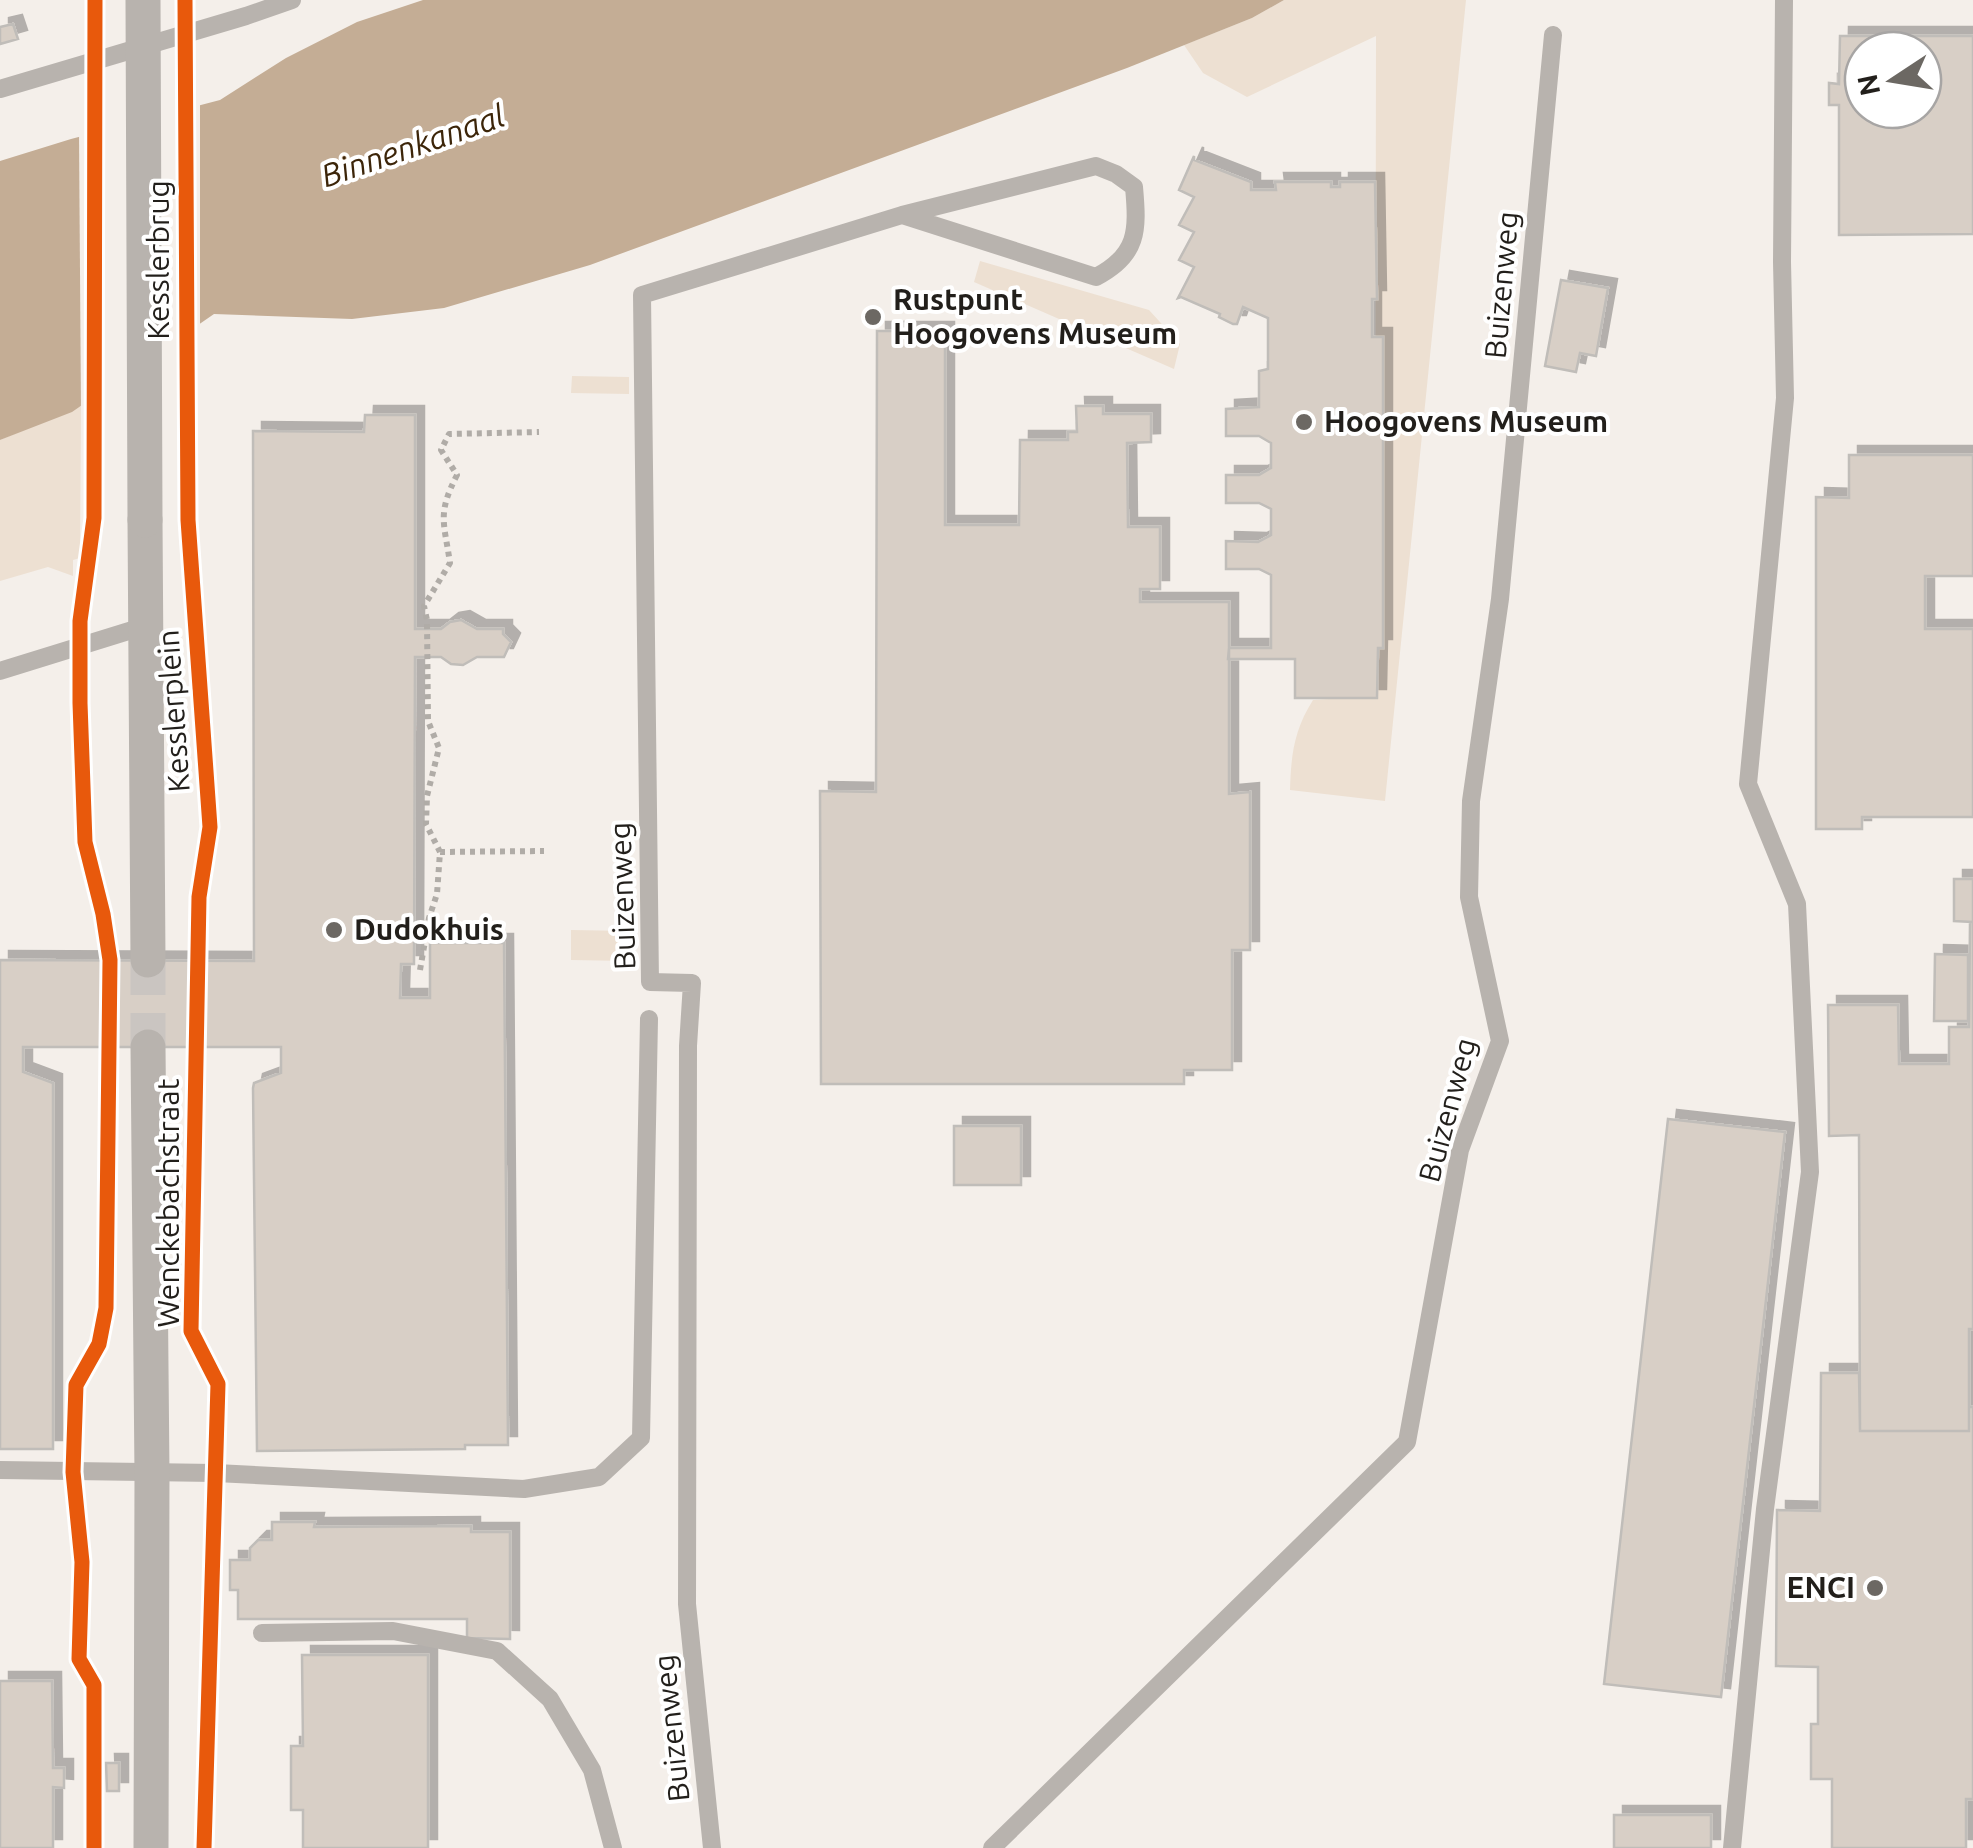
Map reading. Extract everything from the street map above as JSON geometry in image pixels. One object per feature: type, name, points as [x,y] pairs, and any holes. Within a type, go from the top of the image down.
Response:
[{"type":"street","name":"Kesslerbrug","points":[[144,0],[145,626]]},
{"type":"street","points":[[145,626],[148,960]]},
{"type":"street","name":"Wenckebachstraat","points":[[148,1046],[151,1848]]},
{"type":"lane","points":[[0,89],[292,0]]},
{"type":"lane","points":[[1732,1848],[1765,1509],[1810,1172],[1797,904],[1748,784],[1785,398],[1784,0]]},
{"type":"lane","name":"Buizenweg","points":[[992,1848],[1408,1442],[1460,1150],[1500,1041],[1469,897],[1471,801],[1500,599],[1553,35]]},
{"type":"lane","name":"Buizenweg","points":[[712,1848],[687,1604],[688,1046],[692,983],[650,982],[642,295],[902,214],[1096,166],[1116,174],[1134,188],[1138,226],[1126,257],[1096,277],[902,214]]},
{"type":"lane","name":"Kesslerplein","points":[[0,670],[145,626]]},
{"type":"lane","points":[[0,1470],[216,1473],[524,1489],[599,1477],[642,1438],[649,1019]]},
{"type":"lane","points":[[262,1633],[393,1631],[497,1652],[550,1699],[592,1770],[613,1848]]},
{"type":"path","points":[[420,970],[428,918],[438,894],[440,852],[426,824],[439,748],[428,721],[424,606],[450,563],[442,515],[445,498],[457,475],[442,450],[449,434],[538,432]]},
{"type":"path","points":[[440,852],[544,851]]},
{"type":"shaded area","points":[[1284,0],[1466,0],[1385,801],[1290,790],[1295,743],[1313,700],[1375,696],[1376,36],[1247,97],[1203,73],[1184,45],[1252,18]]},
{"type":"shaded area","points":[[980,261],[1149,310],[1180,344],[1174,369],[974,282]]},
{"type":"shaded area","points":[[572,376],[629,377],[629,394],[571,393]]},
{"type":"shaded area","points":[[81,406],[80,558],[73,560],[73,576],[48,567],[0,581],[0,440]]},
{"type":"shaded area","points":[[571,930],[629,931],[628,961],[571,960]]},
{"type":"water","name":"Binnenkanaal","points":[[423,0],[1284,0],[1252,18],[1127,68],[590,265],[444,308],[352,319],[214,314],[72,412],[0,440],[0,161],[220,100],[286,58],[357,22]]},
{"type":"pier","points":[[200,100],[200,330],[81,412],[79,131]]},
{"type":"building","points":[[13,24],[18,39],[0,44],[0,27]]},
{"type":"building","points":[[1843,36],[1843,130],[1943,130],[1943,36],[1973,36],[1973,234],[1839,235],[1839,105],[1829,105],[1829,83],[1839,84]]},
{"type":"building","name":"Hoogovens Museum","points":[[1194,156],[1194,160],[1251,182],[1251,190],[1276,190],[1275,182],[1331,182],[1331,187],[1340,187],[1340,182],[1375,182],[1377,299],[1372,299],[1372,337],[1383,337],[1383,648],[1378,648],[1377,698],[1295,698],[1295,659],[1228,659],[1229,648],[1271,648],[1271,575],[1259,569],[1226,569],[1226,541],[1258,542],[1271,535],[1271,509],[1259,503],[1226,503],[1226,475],[1259,475],[1271,468],[1271,443],[1259,436],[1226,436],[1226,409],[1259,407],[1259,371],[1268,369],[1268,318],[1243,307],[1237,324],[1233,324],[1220,314],[1178,298],[1194,267],[1179,260],[1194,232],[1179,225],[1194,197],[1179,190]]},
{"type":"building","points":[[1561,280],[1608,288],[1596,356],[1580,353],[1576,372],[1545,366]]},
{"type":"building","points":[[877,331],[945,331],[945,525],[1019,525],[1020,440],[1068,440],[1068,432],[1077,432],[1076,406],[1103,406],[1103,414],[1151,414],[1151,442],[1127,443],[1128,527],[1160,527],[1160,589],[1140,589],[1140,602],[1229,602],[1229,794],[1250,792],[1250,950],[1232,950],[1232,1070],[1184,1070],[1184,1084],[821,1084],[820,791],[876,792]]},
{"type":"building","name":"Dudokhuis","points":[[365,415],[415,415],[415,629],[441,629],[461,620],[477,629],[503,629],[511,642],[504,657],[477,657],[463,665],[451,664],[441,657],[415,657],[414,964],[401,964],[400,998],[430,998],[430,943],[504,943],[508,1445],[257,1451],[253,1088],[254,1083],[281,1073],[281,1047],[23,1047],[23,1072],[53,1083],[53,1449],[0,1449],[0,960],[254,961],[253,431],[364,432]]},
{"type":"building","points":[[1849,455],[1973,455],[1973,576],[1925,576],[1925,629],[1973,629],[1973,817],[1862,817],[1862,829],[1816,829],[1816,497],[1849,498]]},
{"type":"building","points":[[1954,879],[1973,879],[1973,922],[1954,921]]},
{"type":"building","points":[[1970,922],[1973,1329],[1969,1329],[1969,1431],[1860,1431],[1859,1135],[1829,1136],[1828,1005],[1898,1005],[1899,1064],[1949,1064],[1949,1027],[1969,1027]]},
{"type":"building","points":[[1935,954],[1968,955],[1968,1021],[1934,1021]]},
{"type":"building","points":[[1668,1119],[1785,1132],[1721,1697],[1604,1684]]},
{"type":"building","points":[[954,1126],[1021,1126],[1021,1185],[954,1185]]},
{"type":"building","name":"ENCI","points":[[1821,1373],[1859,1373],[1860,1431],[1969,1431],[1969,1407],[1973,1407],[1973,1799],[1966,1799],[1966,1848],[1832,1848],[1832,1779],[1811,1779],[1811,1724],[1818,1724],[1818,1667],[1776,1666],[1777,1510],[1820,1511]]},
{"type":"building","points":[[272,1522],[315,1522],[314,1527],[471,1526],[471,1532],[510,1532],[510,1639],[467,1638],[467,1619],[238,1619],[238,1590],[230,1590],[230,1560],[250,1560],[250,1548],[258,1540],[272,1540]]},
{"type":"building","points":[[302,1655],[428,1655],[428,1848],[303,1848],[303,1810],[291,1810],[291,1746],[303,1746]]},
{"type":"building","points":[[0,1681],[52,1681],[53,1768],[64,1768],[64,1788],[53,1787],[53,1848],[0,1848]]},
{"type":"building","points":[[106,1763],[119,1763],[119,1791],[107,1791]]},
{"type":"building","points":[[1614,1815],[1711,1815],[1711,1848],[1614,1848]]},
{"type":"tunnel","points":[[148,960],[148,1047]]},
{"type":"cycle path","points":[[94,1848],[94,1685],[79,1659],[82,1562],[73,1472],[76,1385],[99,1344],[106,1308],[110,960],[85,842],[80,703],[80,621],[94,518],[95,0]]},
{"type":"cycle path","points":[[185,0],[188,520],[210,827],[199,897],[191,1331],[218,1384],[204,1848]]},
{"type":"place","name":"Rustpunt Hoogovens Museum","points":[[873,317]]},
{"type":"place","name":"Hoogovens Museum","points":[[1304,422]]},
{"type":"place","name":"Dudokhuis","points":[[334,930]]},
{"type":"place","name":"ENCI","points":[[1875,1588]]}]
